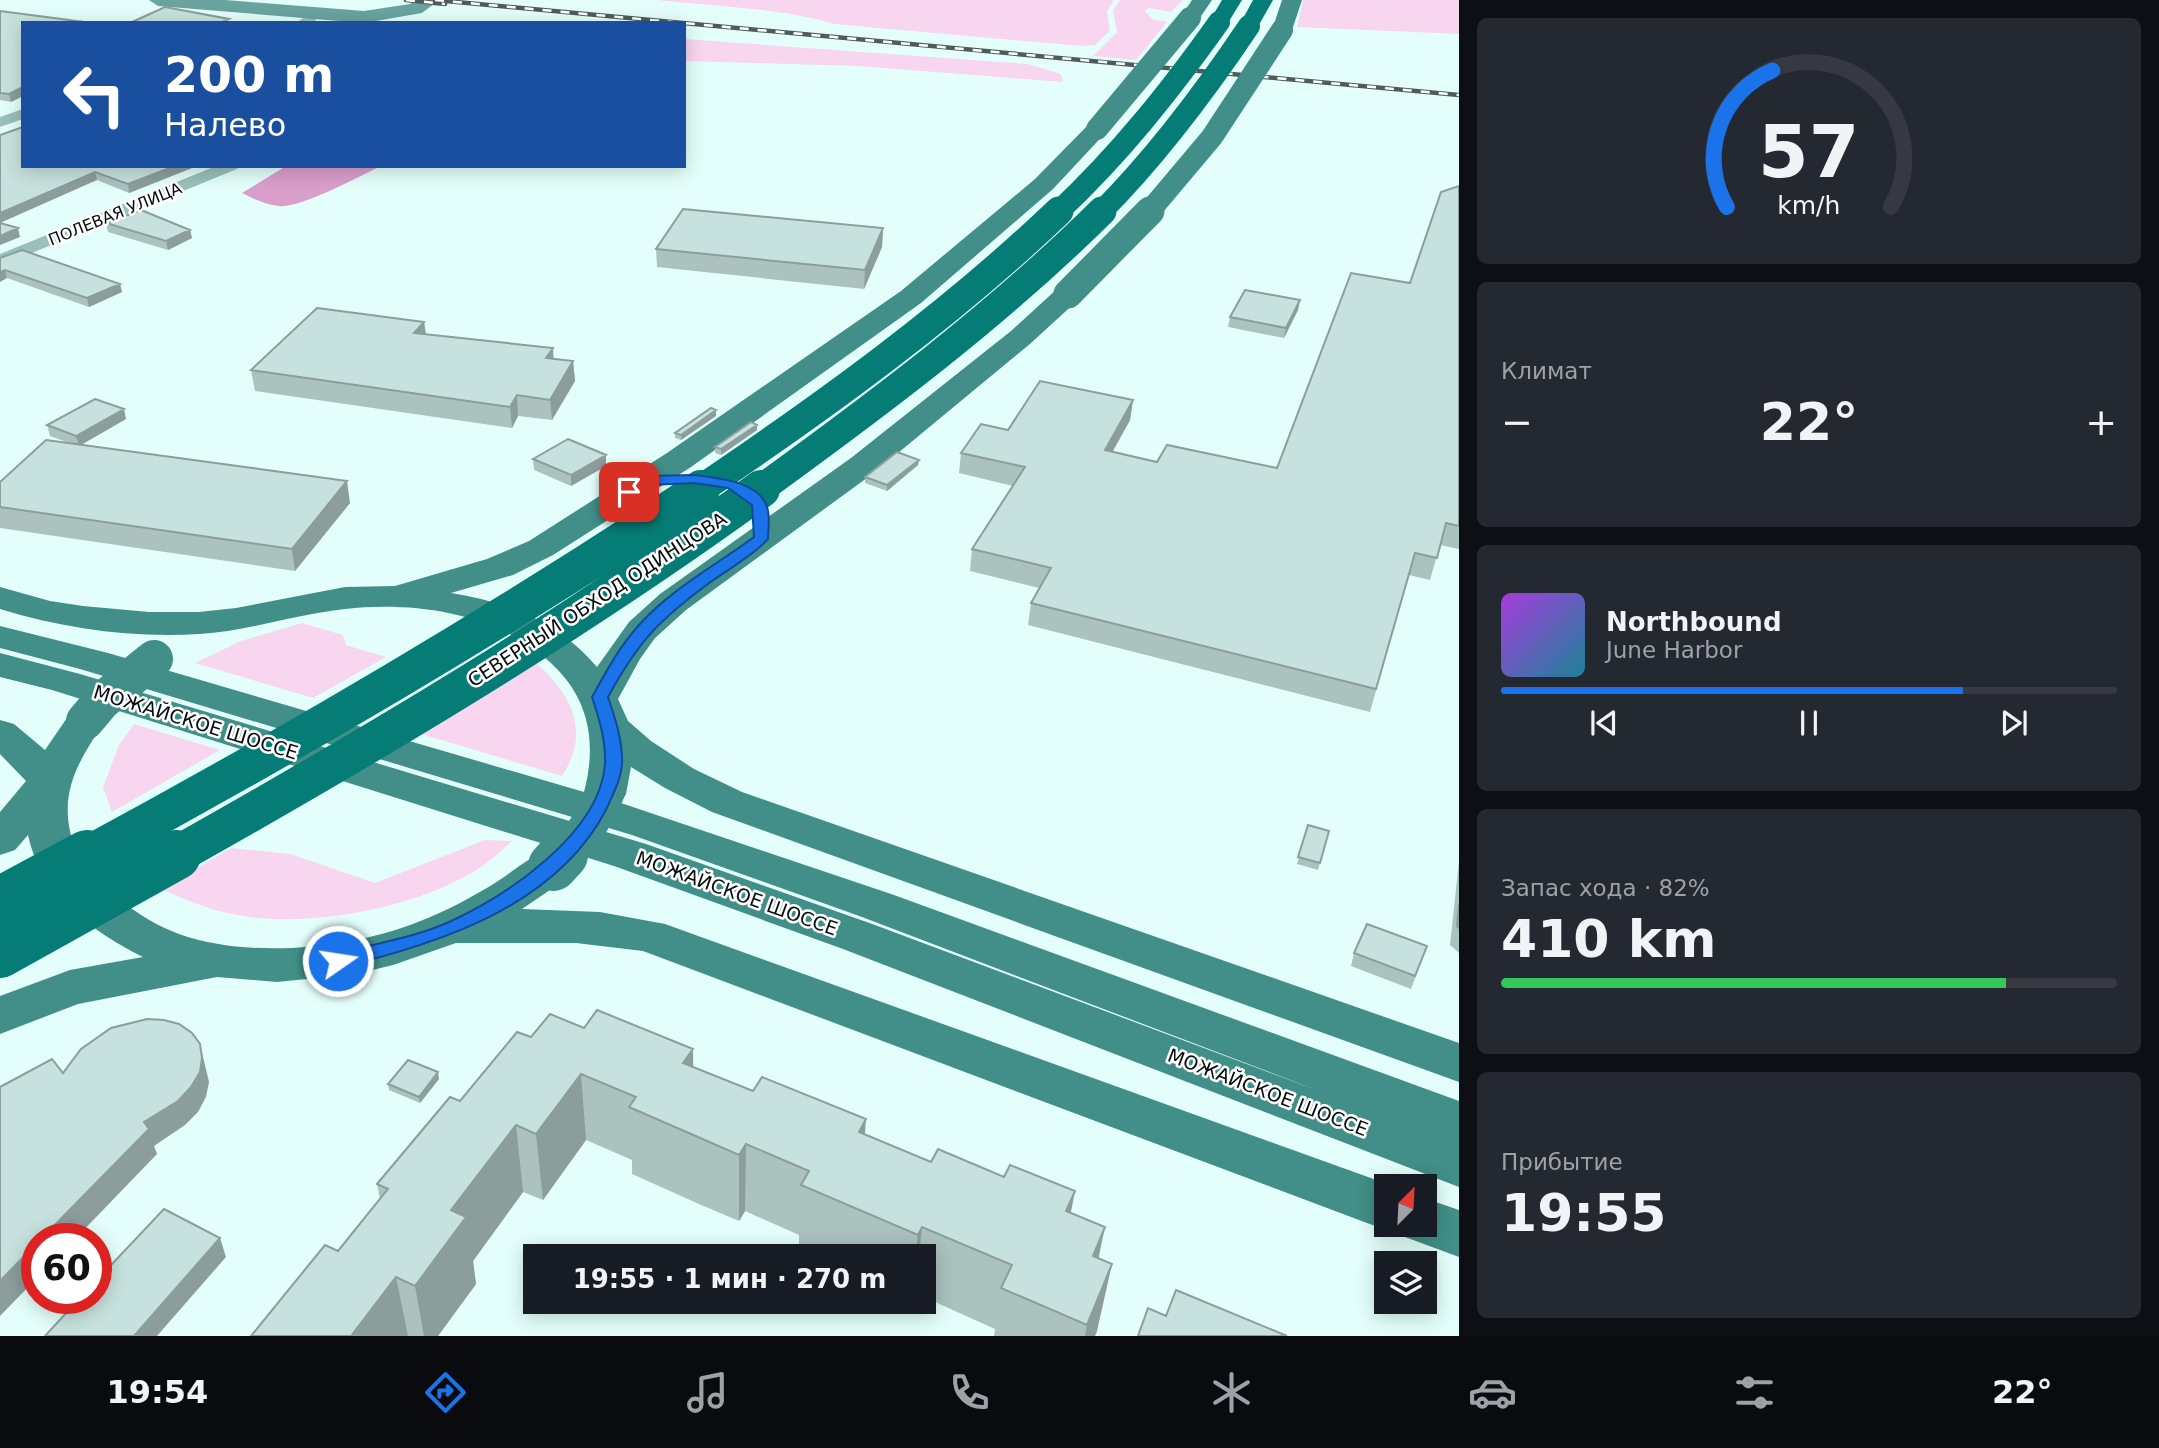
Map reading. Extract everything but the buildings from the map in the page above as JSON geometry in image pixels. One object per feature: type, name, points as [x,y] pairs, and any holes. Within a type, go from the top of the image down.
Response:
[{"type":"highway","name":"СЕВЕРНЫЙ ОБХОД ОДИНЦОВА","points":[[0,902],[171,811],[432,661],[590,563],[699,491],[837,393],[943,314],[1017,252],[1077,196],[1125,145],[1234,14]]},
{"type":"highway","name":"СЕВЕРНЫЙ ОБХОД ОДИНЦОВА","points":[[0,953],[206,840],[470,683],[629,581],[760,491],[980,325],[1112,203],[1158,151],[1208,88],[1234,14]]},
{"type":"main road","points":[[394,598],[500,567],[541,548],[647,481],[855,338],[978,243],[1044,184],[1088,139],[1234,14],[1292,0]]},
{"type":"main road","points":[[0,733],[29,757],[49,782],[47,811],[51,839],[59,864],[79,891],[111,920],[144,940],[180,953],[279,965],[338,961],[395,947],[456,927],[524,887],[553,866],[586,830],[605,794],[613,766],[605,712],[622,657],[645,627],[673,602],[863,465],[1021,337],[1151,211],[1244,93],[1234,14]]},
{"type":"main road","points":[[855,338],[856,349],[865,360],[891,372],[927,379],[974,373]]},
{"type":"main road","points":[[647,481],[707,480],[731,485],[747,493],[761,510],[761,539]]},
{"type":"main road","points":[[0,598],[65,615],[199,623],[249,617],[348,598],[394,598],[445,603],[482,611],[521,625],[550,643],[577,667],[628,746],[678,780],[727,802],[1459,1063]]},
{"type":"main road","points":[[0,841],[49,782],[68,745],[102,701],[154,659],[204,633],[249,617]]},
{"type":"main road","name":"МОЖАЙСКОЕ ШОССЕ","points":[[0,636],[94,661],[647,825],[904,916],[1459,1122]]},
{"type":"main road","name":"МОЖАЙСКОЕ ШОССЕ","points":[[0,665],[66,682],[630,855],[859,937],[1459,1165]]},
{"type":"main road","points":[[456,927],[605,927],[649,936],[1374,1203]]},
{"type":"main road","points":[[0,1016],[70,988],[221,960]]},
{"type":"main road","points":[[1437,1226],[1459,1234]]},
{"type":"street","points":[[158,0],[309,19],[385,16],[415,9],[430,0]]},
{"type":"street","points":[[0,122],[21,115]]},
{"type":"street","name":"ПОЛЕВАЯ УЛИЦА","points":[[0,261],[225,168]]},
{"type":"shaded area","points":[[657,0],[1114,0],[1107,11],[1110,31],[1095,45],[1081,46],[834,24],[769,11]]},
{"type":"shaded area","points":[[1120,0],[1183,0],[1171,12],[1149,8],[1145,11],[1152,19],[1167,22],[1136,60],[1093,56],[1117,32],[1113,10]]},
{"type":"shaded area","points":[[1303,0],[1459,0],[1459,34],[1297,27]]},
{"type":"shaded area","points":[[686,39],[1028,64],[1061,74],[1063,82],[858,66],[686,61]]},
{"type":"shaded area","points":[[283,168],[377,168],[330,191],[288,206],[269,204],[242,193]]},
{"type":"shaded area","points":[[302,623],[343,635],[346,645],[386,657],[313,698],[195,663],[241,641]]},
{"type":"shaded area","points":[[535,662],[559,687],[573,715],[575,744],[571,760],[562,776],[421,734]]},
{"type":"shaded area","points":[[134,724],[220,750],[112,812],[103,787],[119,745]]},
{"type":"shaded area","points":[[485,840],[512,841],[481,867],[444,887],[416,898],[354,913],[291,919],[260,918],[214,909],[161,889],[231,848],[290,854],[375,883]]},
{"type":"railway","points":[[406,0],[445,4]]},
{"type":"railway","points":[[435,0],[661,21]]},
{"type":"railway","points":[[686,23],[1459,95]]},
{"type":"route","points":[[338,961],[395,947],[456,927],[524,887],[553,866],[586,830],[605,794],[613,766],[610,727],[600,697],[622,657],[645,627],[673,602],[761,539],[761,510],[758,503],[747,493],[731,485],[694,479],[647,481],[629,492]]}]
